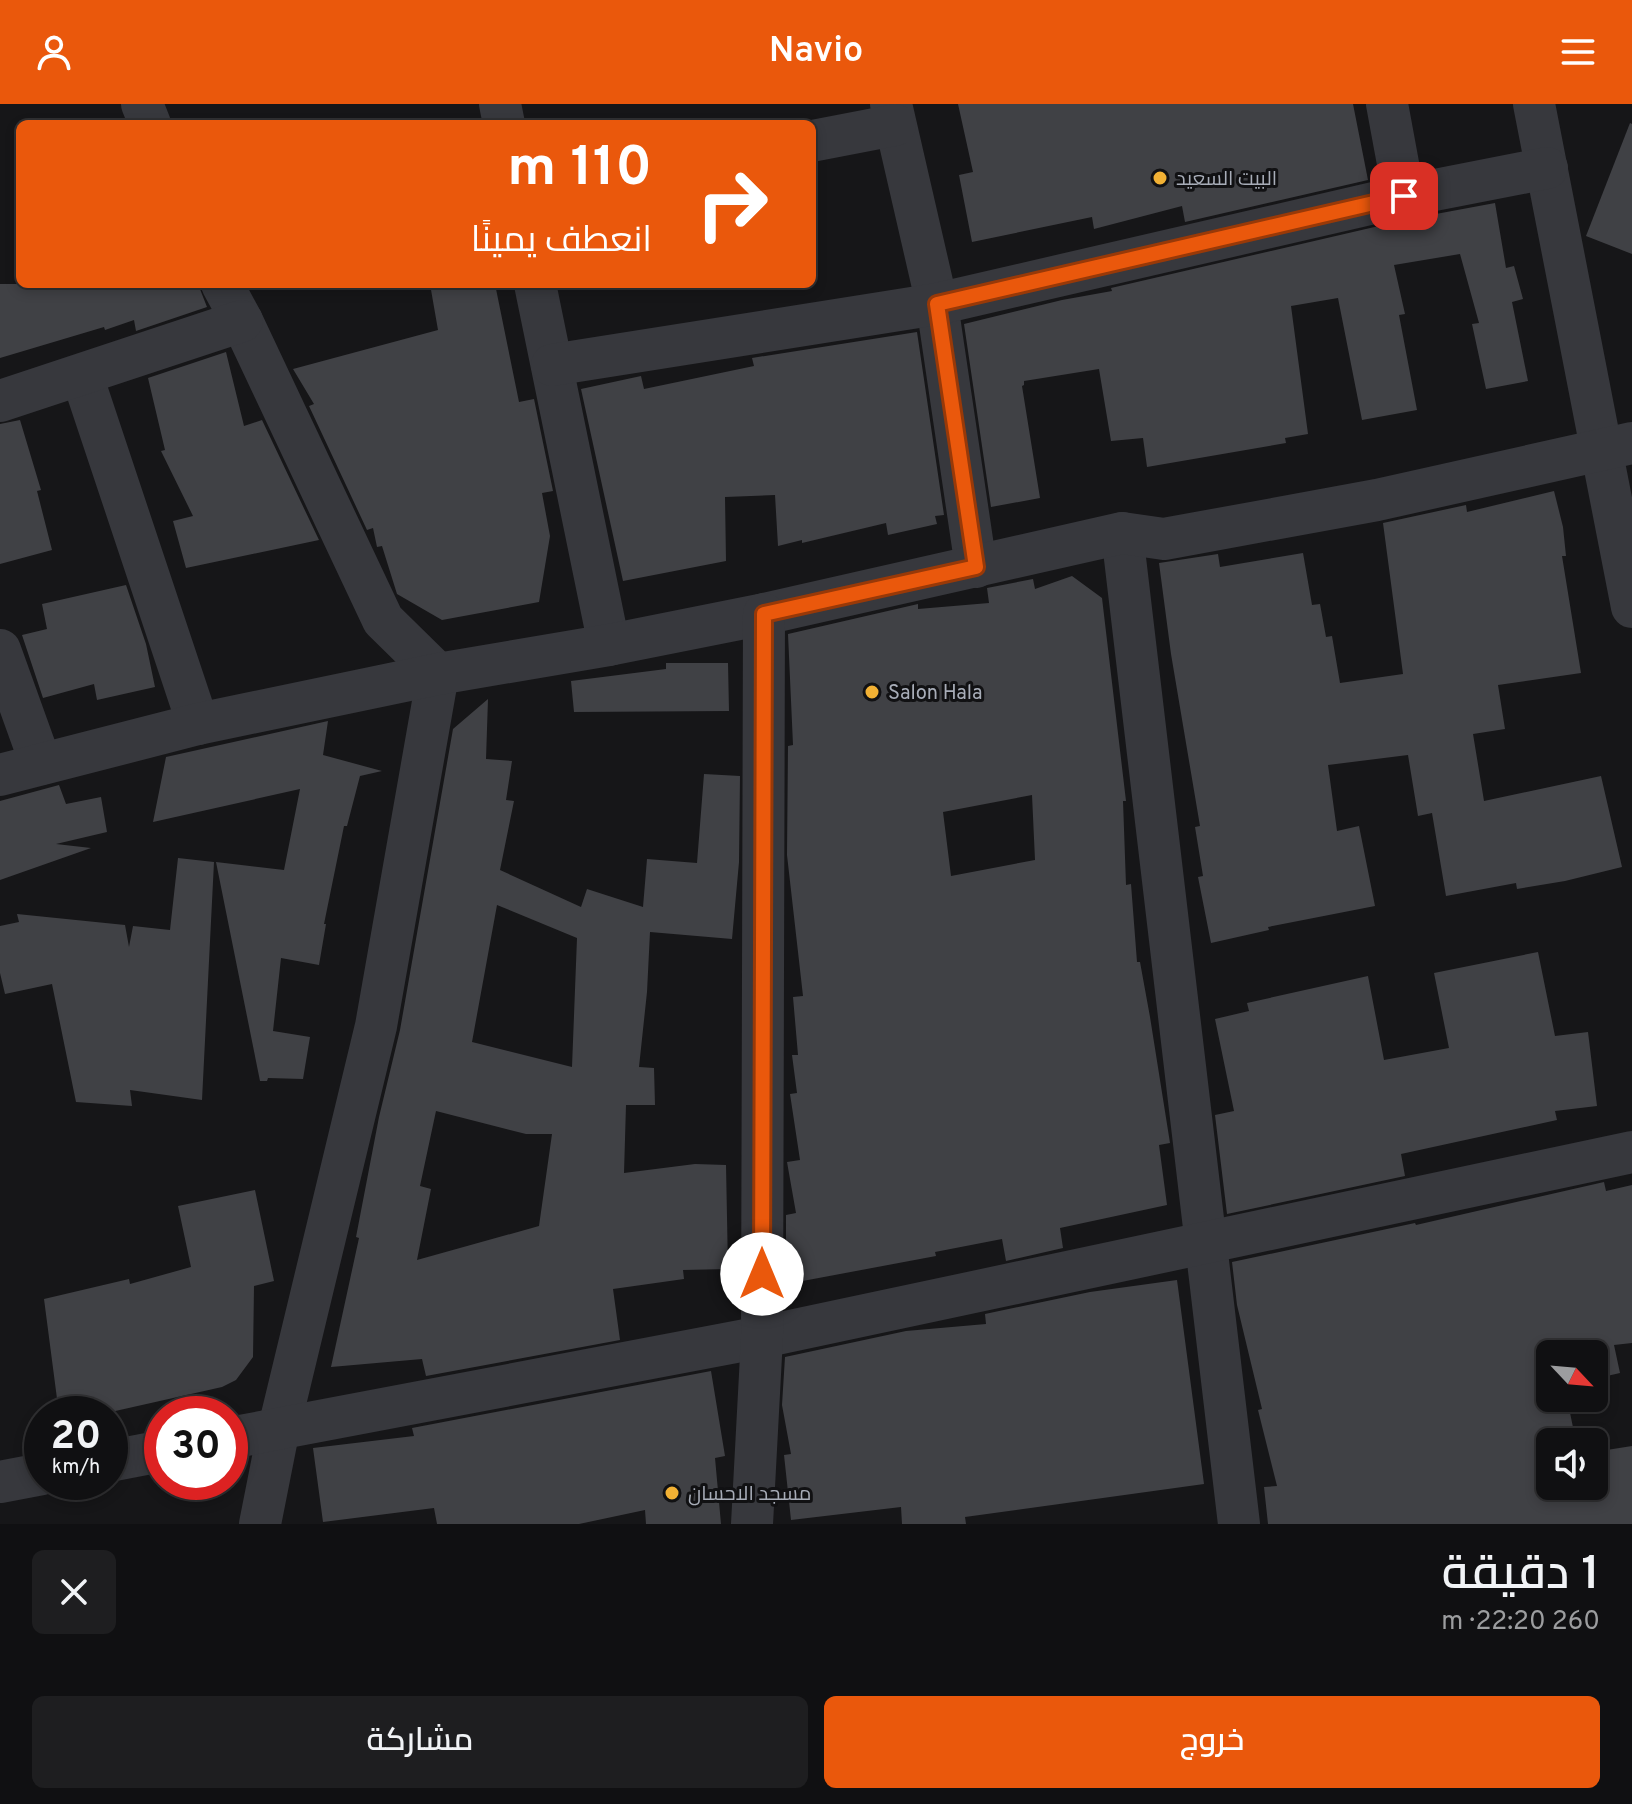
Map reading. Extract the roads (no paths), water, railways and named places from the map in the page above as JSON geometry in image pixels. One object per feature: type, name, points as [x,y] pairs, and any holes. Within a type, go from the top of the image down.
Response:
[{"type":"street","points":[[1387,104],[1404,196]]},
{"type":"street","points":[[1534,104],[1547,168],[1617,446],[1632,607]]},
{"type":"street","points":[[816,140],[893,114],[937,304],[976,567]]},
{"type":"street","points":[[552,365],[937,304],[1404,196],[1547,168]]},
{"type":"street","points":[[224,288],[383,620],[438,674]]},
{"type":"street","points":[[536,288],[609,645]]},
{"type":"street","points":[[0,401],[242,321]]},
{"type":"street","points":[[82,376],[198,724]]},
{"type":"street","points":[[0,775],[198,724],[438,674],[609,645],[764,614],[1122,533],[1164,539],[1377,500],[1617,446]]},
{"type":"street","points":[[1122,533],[1239,1524]]},
{"type":"street","points":[[752,1524],[762,1337],[764,614]]},
{"type":"street","points":[[0,650],[41,764]]},
{"type":"street","points":[[260,1524],[279,1428],[376,1026],[438,674]]},
{"type":"street","points":[[248,1434],[762,1337],[1632,1152]]},
{"type":"street","points":[[0,1482],[24,1477]]},
{"type":"place","name":"البيت السعيد","points":[[1160,178]]},
{"type":"place","name":"Salon Hala","points":[[872,692]]},
{"type":"place","name":"مسجد الاحسان","points":[[672,1493]]}]
